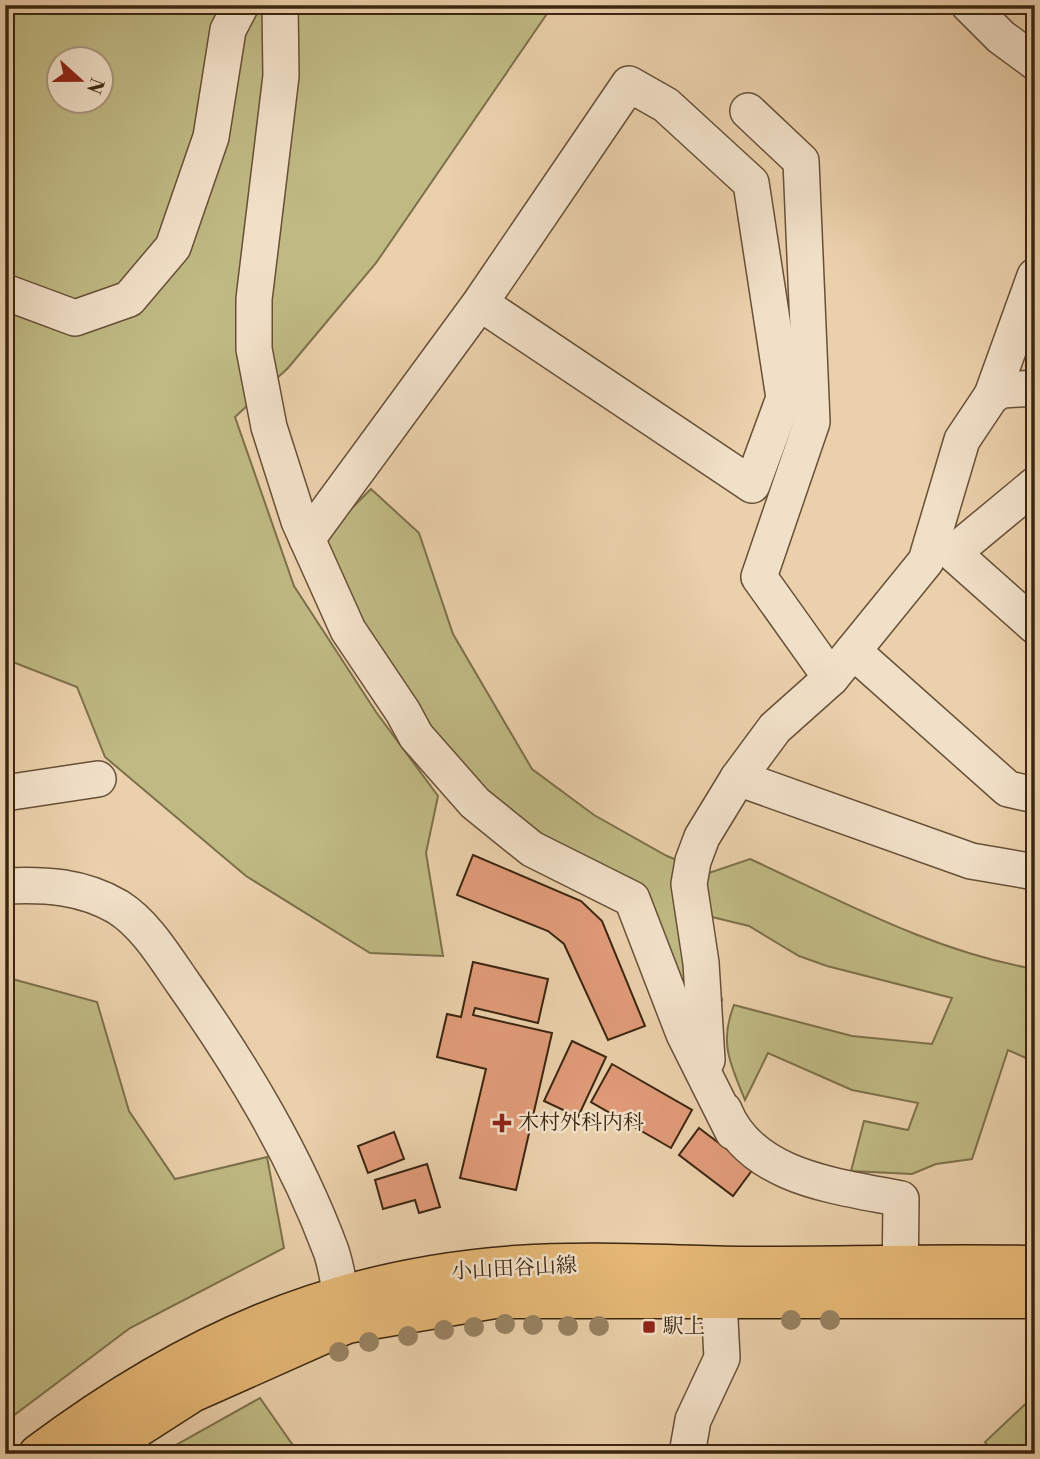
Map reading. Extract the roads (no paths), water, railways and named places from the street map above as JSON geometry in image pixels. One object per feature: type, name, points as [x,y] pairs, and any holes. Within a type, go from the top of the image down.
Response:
[{"type":"main road","name":"小山田谷山線","points":[[343,1310],[495,1299],[719,1300],[900,1283],[967,1263],[1035,1265]]},
{"type":"main road","name":"小山田谷山線","points":[[38,1454],[107,1403],[188,1375],[343,1310],[399,1280],[519,1265],[900,1283],[1035,1299]]},
{"type":"main road","name":"小山田谷山線","points":[[97,1454],[188,1375]]},
{"type":"street","points":[[5,292],[75,318],[130,299],[173,247],[211,137],[228,30],[241,5]]},
{"type":"street","points":[[280,5],[281,76],[254,299],[254,349],[269,427],[307,539],[348,630],[416,736],[475,803],[532,849],[632,899],[684,1034],[733,1132],[750,1149],[799,1175],[831,1186],[901,1199],[900,1283]]},
{"type":"street","points":[[969,5],[1001,37],[1035,62]]},
{"type":"street","points":[[307,539],[480,303],[629,84],[666,105],[751,183],[784,398],[752,485],[480,303]]},
{"type":"street","points":[[748,111],[801,161],[812,422],[759,577],[831,678]]},
{"type":"street","points":[[939,557],[962,440],[992,395],[1035,276]]},
{"type":"street","points":[[992,395],[1003,390],[1035,388]]},
{"type":"street","points":[[733,1132],[708,1062],[701,963],[689,884],[693,861],[702,837],[738,778],[775,728],[831,678],[939,557],[1035,485]]},
{"type":"street","points":[[939,557],[1035,626]]},
{"type":"street","points":[[853,652],[1007,789],[1035,795]]},
{"type":"street","points":[[738,778],[971,861],[1035,872]]},
{"type":"street","points":[[5,793],[98,779]]},
{"type":"street","points":[[5,886],[57,886],[80,891],[120,909],[144,929],[215,1029],[272,1122],[305,1187],[325,1236],[333,1258],[343,1310]]},
{"type":"street","points":[[687,1454],[693,1420],[722,1358],[719,1300]]},
{"type":"place","name":"木村外科内科","points":[[502,1123]]},
{"type":"place","name":"駅上","points":[[649,1327]]}]
